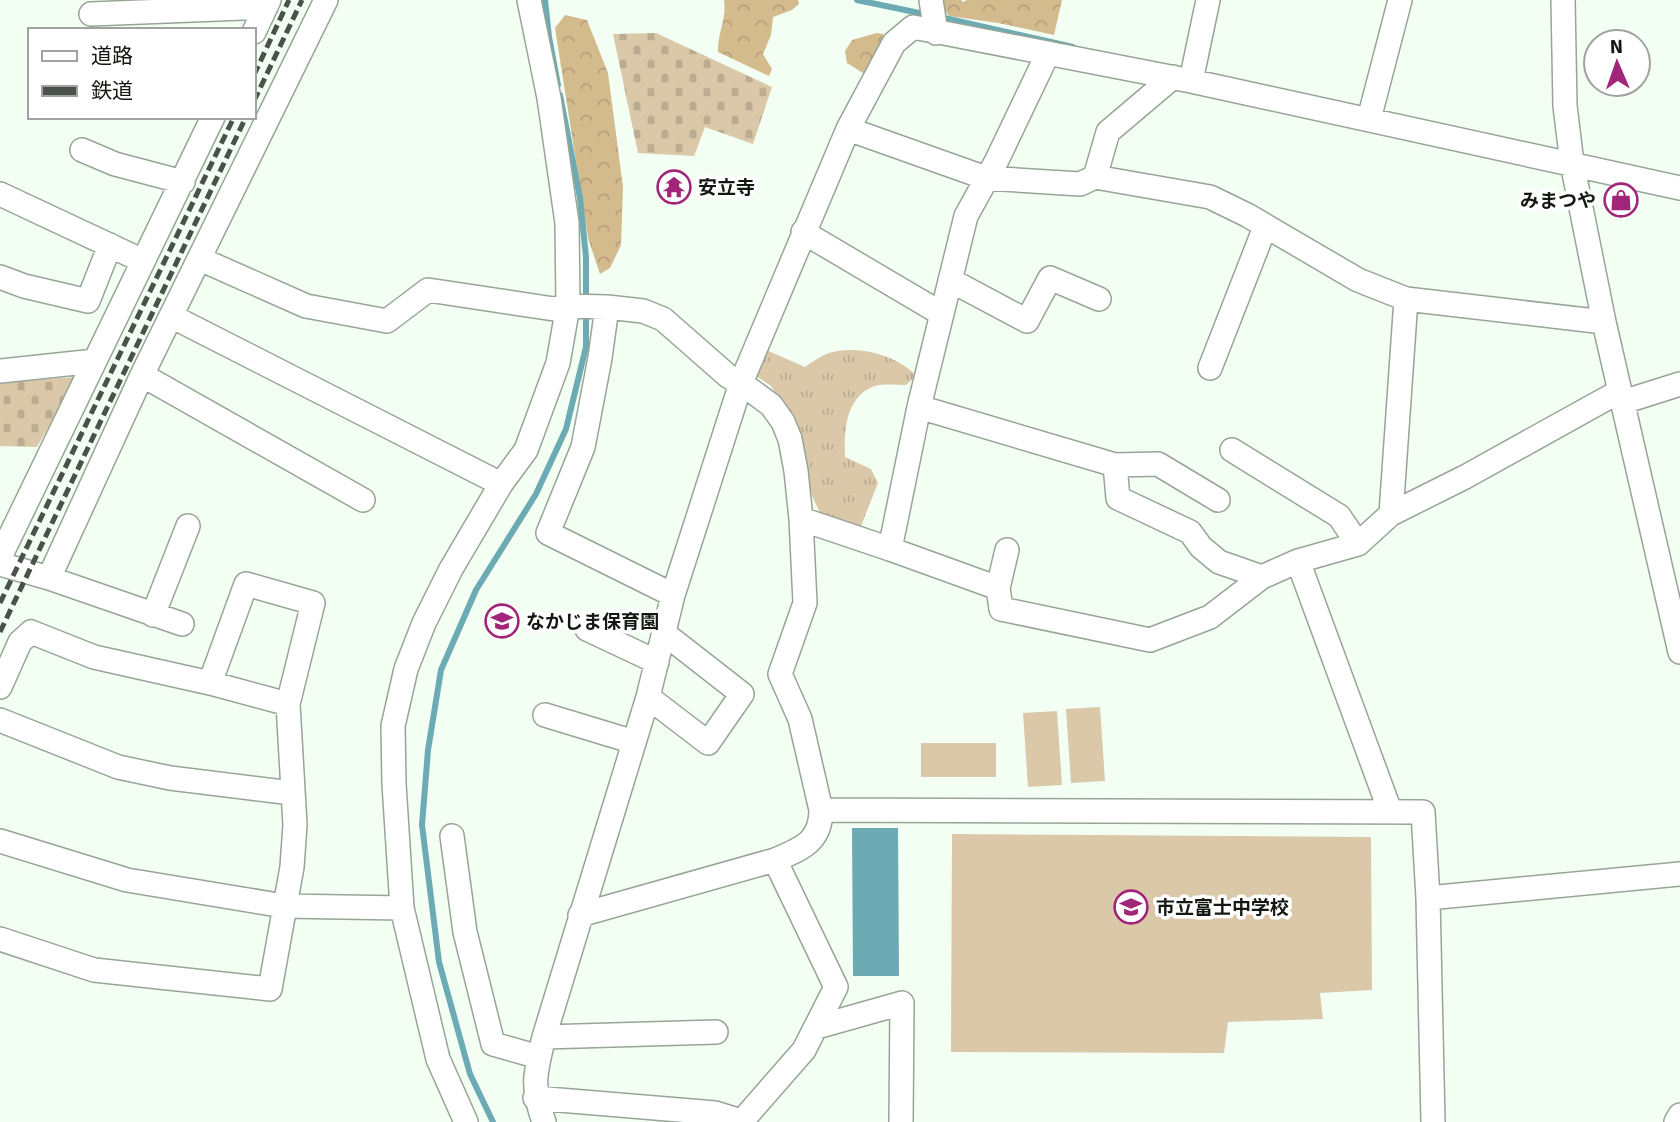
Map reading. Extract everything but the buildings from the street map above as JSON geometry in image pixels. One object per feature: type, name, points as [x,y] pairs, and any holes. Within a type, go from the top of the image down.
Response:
[{"type":"street","points":[[49,578],[142,375],[173,317],[326,0]]},
{"type":"street","points":[[466,1122],[438,1059],[402,908],[393,726],[406,669],[424,623],[451,569],[501,484],[526,450],[558,363],[568,306],[566,223],[549,98],[529,0]]},
{"type":"street","points":[[931,0],[936,33]]},
{"type":"street","points":[[1094,177],[1108,132],[1182,79],[1208,0]]},
{"type":"street","points":[[1371,112],[1400,0]]},
{"type":"street","points":[[1563,0],[1565,106],[1572,163],[1604,322],[1680,652]]},
{"type":"street","points":[[91,14],[267,3],[256,28]]},
{"type":"street","points":[[544,1122],[536,1098],[535,1074],[542,1047],[648,697],[673,595],[741,383],[848,129],[894,43],[913,27],[1371,112],[1680,188]]},
{"type":"street","points":[[890,549],[919,407],[966,216],[1048,53]]},
{"type":"street","points":[[0,557],[212,119]]},
{"type":"street","points":[[848,129],[986,178],[1080,184],[1094,177],[1210,197],[1247,215],[1358,281],[1406,299],[1604,322]]},
{"type":"street","points":[[82,150],[115,163],[183,182]]},
{"type":"street","points":[[0,194],[144,261]]},
{"type":"street","points":[[1210,368],[1265,227]]},
{"type":"street","points":[[803,232],[942,314]]},
{"type":"street","points":[[0,277],[24,286],[88,301],[110,245]]},
{"type":"street","points":[[200,260],[306,306],[387,321],[428,290],[554,309],[568,306],[643,311],[663,319],[727,376],[771,405],[783,422],[790,439],[796,471],[802,519],[806,603],[780,674],[800,719],[821,810],[821,824],[812,839],[796,851],[775,860],[580,915]]},
{"type":"street","points":[[950,280],[1027,321],[1050,278],[1098,299]]},
{"type":"street","points":[[1391,514],[1406,299]]},
{"type":"street","points":[[607,307],[583,447],[548,533],[673,595]]},
{"type":"street","points":[[173,317],[501,484]]},
{"type":"street","points":[[0,371],[95,361]]},
{"type":"street","points":[[142,375],[363,500]]},
{"type":"street","points":[[1007,550],[998,588],[1001,609],[1150,639],[1210,617],[1262,577],[1298,561],[1358,544],[1391,514],[1622,396],[1680,384]]},
{"type":"street","points":[[919,407],[1115,464],[1158,464],[1218,500]]},
{"type":"street","points":[[1232,450],[1339,516],[1358,544]]},
{"type":"street","points":[[1115,464],[1118,498],[1190,532],[1219,562],[1262,577]]},
{"type":"street","points":[[802,519],[998,588]]},
{"type":"street","points":[[153,615],[188,526]]},
{"type":"street","points":[[1298,561],[1390,811]]},
{"type":"street","points":[[0,565],[49,578],[182,624]]},
{"type":"street","points":[[0,939],[94,971],[270,989],[292,867],[295,825],[288,704],[313,603],[246,584],[210,683]]},
{"type":"street","points":[[587,629],[657,662]]},
{"type":"street","points":[[0,687],[20,642],[31,632],[94,657],[288,704]]},
{"type":"street","points":[[648,697],[708,743],[742,694],[664,634]]},
{"type":"street","points":[[545,715],[634,742]]},
{"type":"street","points":[[0,720],[118,767],[170,778],[292,793]]},
{"type":"street","points":[[821,810],[1423,812],[1428,898],[1433,1122]]},
{"type":"street","points":[[452,836],[465,932],[493,1044],[542,1047],[716,1032]]},
{"type":"street","points":[[0,841],[127,880],[284,906],[402,908]]},
{"type":"street","points":[[536,1098],[715,1114],[743,1121],[804,1050],[836,987],[775,860]]},
{"type":"street","points":[[1428,898],[1680,874]]},
{"type":"street","points":[[817,1027],[902,1003],[901,1122]]},
{"type":"street","points":[[1676,1122],[1680,1115]]},
{"type":"green space","points":[[724,0],[798,0],[799,4],[792,10],[773,17],[771,35],[763,54],[772,69],[769,76],[718,52]]},
{"type":"green space","points":[[942,0],[1062,0],[1054,35],[949,16],[943,8]]},
{"type":"green space","points":[[565,15],[587,20],[608,73],[623,187],[621,245],[610,268],[600,274],[588,238],[555,28]]},
{"type":"green space","points":[[656,33],[772,87],[753,144],[705,127],[694,156],[638,153],[613,34]]},
{"type":"green space","points":[[877,33],[883,34],[884,42],[866,75],[847,63],[845,51],[852,40]]},
{"type":"green space","points":[[764,349],[805,367],[824,355],[835,352],[847,350],[873,353],[897,362],[916,376],[906,385],[872,387],[856,399],[851,408],[846,427],[845,457],[871,469],[878,483],[861,526],[847,528],[821,515],[812,496],[801,447],[787,411],[771,386],[752,373]]},
{"type":"green space","points":[[77,377],[37,447],[0,446],[0,382]]},
{"type":"green space","points":[[1100,707],[1105,781],[1071,783],[1066,709]]},
{"type":"green space","points":[[1057,711],[1062,785],[1028,787],[1023,713]]},
{"type":"green space","points":[[921,743],[996,743],[996,777],[921,777]]},
{"type":"green space","points":[[952,834],[1371,837],[1372,990],[1320,993],[1323,1019],[1228,1022],[1224,1053],[951,1052]]},
{"type":"water","points":[[852,828],[898,828],[899,976],[853,976]]},
{"type":"waterway","points":[[545,0],[558,85]]},
{"type":"waterway","points":[[857,0],[929,15]]},
{"type":"waterway","points":[[940,17],[1073,47]]},
{"type":"waterway","points":[[493,1122],[470,1074],[439,962],[422,825],[428,750],[441,670],[476,590],[536,494],[566,429],[586,347],[586,257],[580,198],[560,95]]},
{"type":"railway","points":[[256,71],[289,0]]},
{"type":"railway","points":[[256,97],[302,0]]},
{"type":"railway","points":[[0,603],[233,119]]},
{"type":"railway","points":[[0,632],[245,119]]},
{"type":"place","name":"安立寺","points":[[674,187]]},
{"type":"place","name":"みまつや","points":[[1621,200]]},
{"type":"place","name":"なかじま保育園","points":[[502,621]]},
{"type":"place","name":"市立富士中学校","points":[[1131,907]]}]
